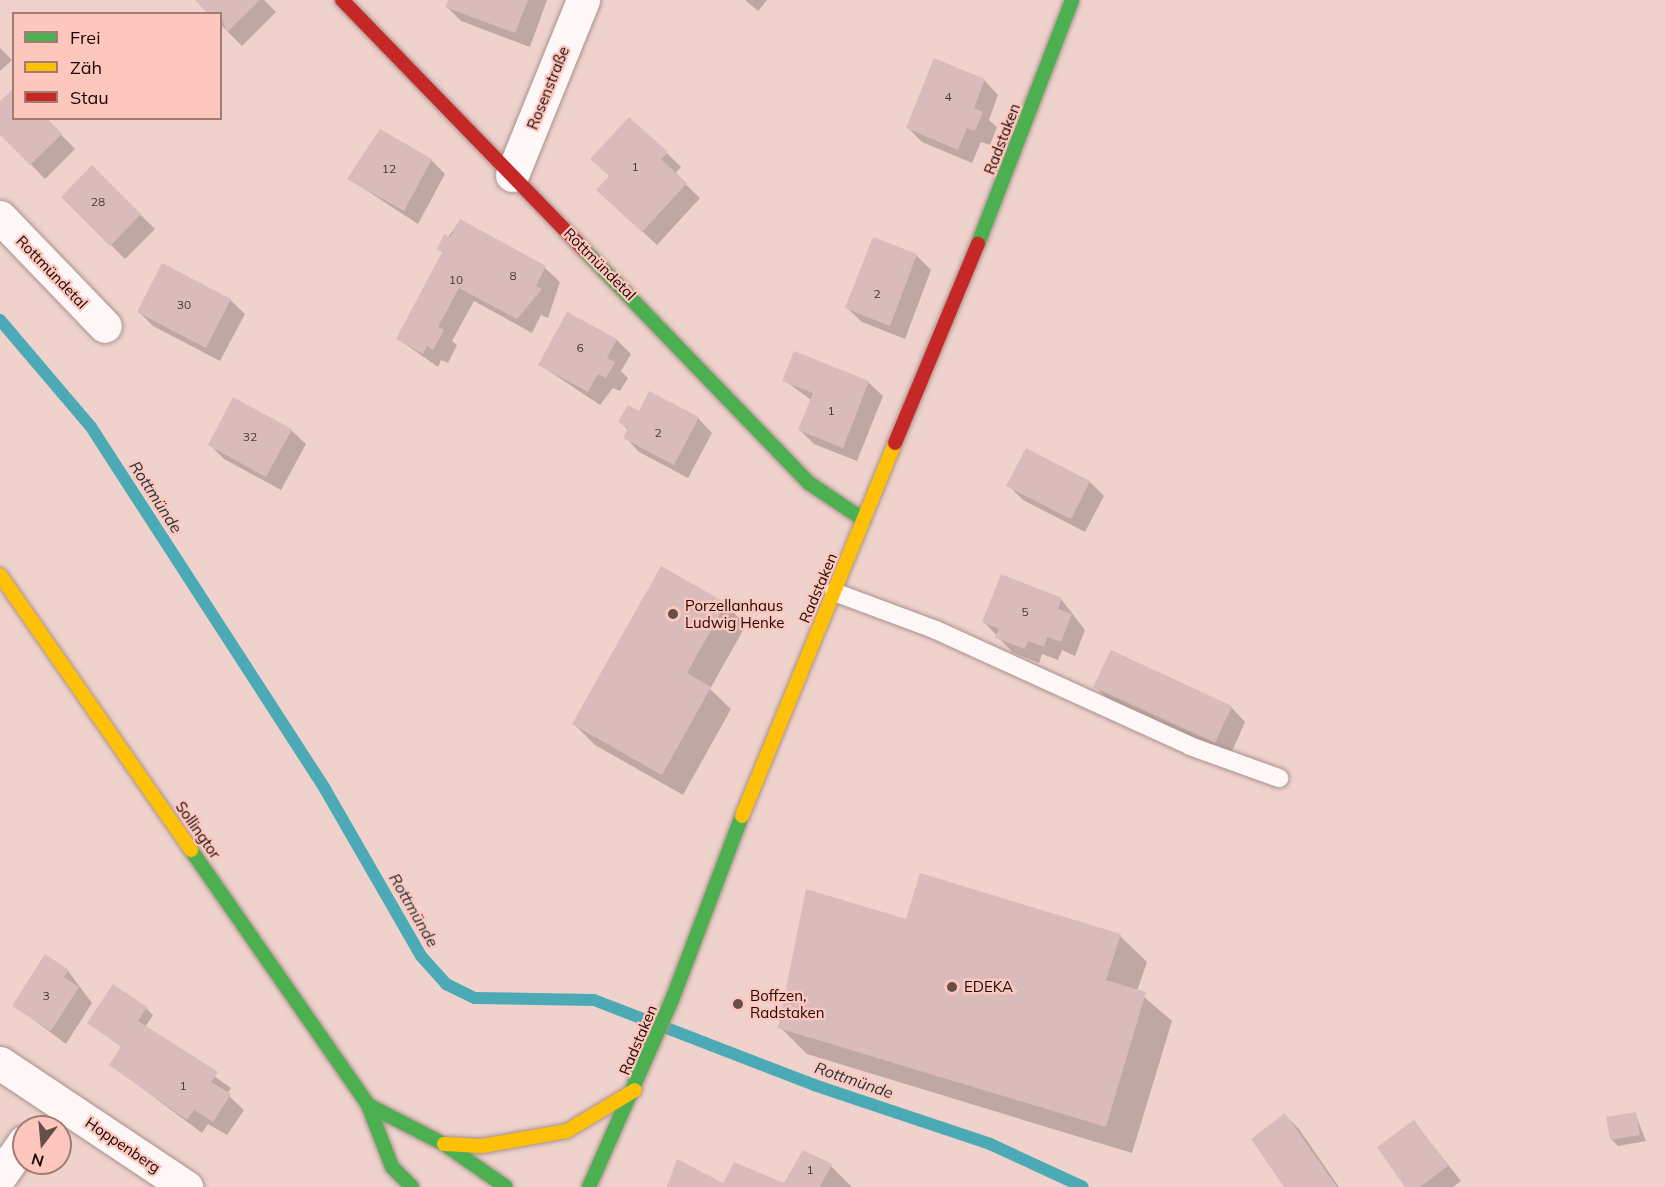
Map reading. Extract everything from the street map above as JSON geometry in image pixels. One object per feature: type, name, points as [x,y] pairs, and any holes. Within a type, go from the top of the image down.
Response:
[{"type":"main road","name":"Rottmündetal","points":[[342,0],[809,483],[864,520]]},
{"type":"main road","name":"Radstaken","points":[[589,1187],[672,1000],[760,767],[864,520],[1072,0]]},
{"type":"main road","name":"Sollingtor","points":[[0,575],[368,1105],[392,1167],[412,1187]]},
{"type":"main road","points":[[444,1143],[482,1146],[567,1131],[634,1090]]},
{"type":"main road","name":"Sollingtor","points":[[368,1105],[444,1143],[506,1187]]},
{"type":"street","name":"Rosenstraße","points":[[512,176],[583,0]]},
{"type":"street","name":"Rottmündetal","points":[[0,217],[105,326]]},
{"type":"street","name":"Hoppenberg","points":[[0,1063],[186,1187]]},
{"type":"street","points":[[43,1115],[54,1099]]},
{"type":"street","points":[[0,1176],[12,1159]]},
{"type":"lane","points":[[834,592],[936,630],[1190,746],[1279,778]]},
{"type":"building","points":[[195,0],[260,0],[227,32],[222,12],[206,12]]},
{"type":"building","points":[[448,0],[528,0],[515,33],[445,7]]},
{"type":"building","points":[[934,58],[985,79],[974,108],[983,112],[975,131],[967,128],[958,150],[906,128]]},
{"type":"building","points":[[12,90],[12,120],[49,120],[62,134],[30,165],[0,135],[0,101]]},
{"type":"building","points":[[629,117],[668,152],[661,159],[687,183],[642,232],[596,190],[609,176],[590,159]]},
{"type":"building","points":[[380,129],[432,159],[404,211],[347,179]]},
{"type":"building","points":[[92,165],[141,214],[110,246],[61,197]]},
{"type":"building","points":[[460,219],[546,266],[536,286],[542,289],[517,319],[459,288],[438,327],[444,330],[433,350],[427,346],[423,354],[396,339],[442,252],[437,249],[444,234],[450,237]]},
{"type":"building","points":[[873,237],[917,254],[890,326],[845,308]]},
{"type":"building","points":[[162,263],[231,299],[206,348],[137,312]]},
{"type":"building","points":[[567,312],[617,339],[607,358],[615,362],[606,378],[598,374],[588,392],[538,365]]},
{"type":"building","points":[[794,351],[869,381],[843,448],[798,430],[813,393],[782,381]]},
{"type":"building","points":[[649,391],[699,417],[674,465],[623,438],[628,428],[618,422],[628,405],[639,411]]},
{"type":"building","points":[[233,397],[292,429],[266,477],[208,445]]},
{"type":"building","points":[[1026,448],[1090,481],[1071,519],[1006,486]]},
{"type":"building","points":[[661,566],[726,603],[687,673],[711,687],[662,775],[572,724]]},
{"type":"building","points":[[1001,574],[1062,598],[1058,609],[1072,614],[1061,642],[1047,637],[1044,647],[1028,641],[1025,649],[995,638],[999,629],[982,622]]},
{"type":"building","points":[[1111,650],[1232,706],[1215,743],[1093,687]]},
{"type":"building","points":[[920,873],[1121,934],[1106,980],[1146,992],[1106,1127],[778,1028],[806,889],[906,919]]},
{"type":"building","points":[[45,954],[69,970],[64,977],[79,987],[51,1031],[12,1006]]},
{"type":"building","points":[[113,984],[147,1007],[138,1021],[218,1072],[211,1082],[231,1094],[213,1122],[194,1110],[187,1120],[109,1065],[121,1046],[87,1023]]},
{"type":"building","points":[[1636,1112],[1640,1135],[1610,1140],[1606,1117]]},
{"type":"building","points":[[1285,1113],[1337,1187],[1284,1187],[1251,1139]]},
{"type":"building","points":[[1414,1120],[1448,1166],[1420,1187],[1405,1187],[1377,1147]]},
{"type":"building","points":[[803,1150],[832,1164],[820,1187],[667,1187],[677,1159],[723,1183],[734,1162],[784,1183]]},
{"type":"waterway","name":"Rottmünde","points":[[0,320],[91,427],[325,789],[421,956],[446,984],[475,998],[594,1000],[814,1085],[990,1144],[1083,1187]]},
{"type":"traffic: fast","points":[[978,244],[1072,0]]},
{"type":"traffic: fast","points":[[583,249],[809,483],[864,520]]},
{"type":"traffic: fast","points":[[589,1187],[672,1000],[742,816]]},
{"type":"traffic: fast","points":[[191,850],[368,1105],[392,1167],[412,1187]]},
{"type":"traffic: fast","points":[[368,1105],[444,1144],[506,1187]]},
{"type":"traffic: slow","points":[[742,816],[895,443]]},
{"type":"traffic: slow","points":[[0,575],[191,850]]},
{"type":"traffic: slow","points":[[444,1144],[482,1146],[567,1131],[635,1090]]},
{"type":"traffic: jam","points":[[342,0],[583,249]]},
{"type":"traffic: jam","points":[[895,443],[978,244]]},
{"type":"place","name":"Porzellanhaus Ludwig Henke","points":[[673,614]]},
{"type":"place","name":"EDEKA","points":[[952,987]]},
{"type":"place","name":"Boffzen, Radstaken","points":[[738,1004]]}]
